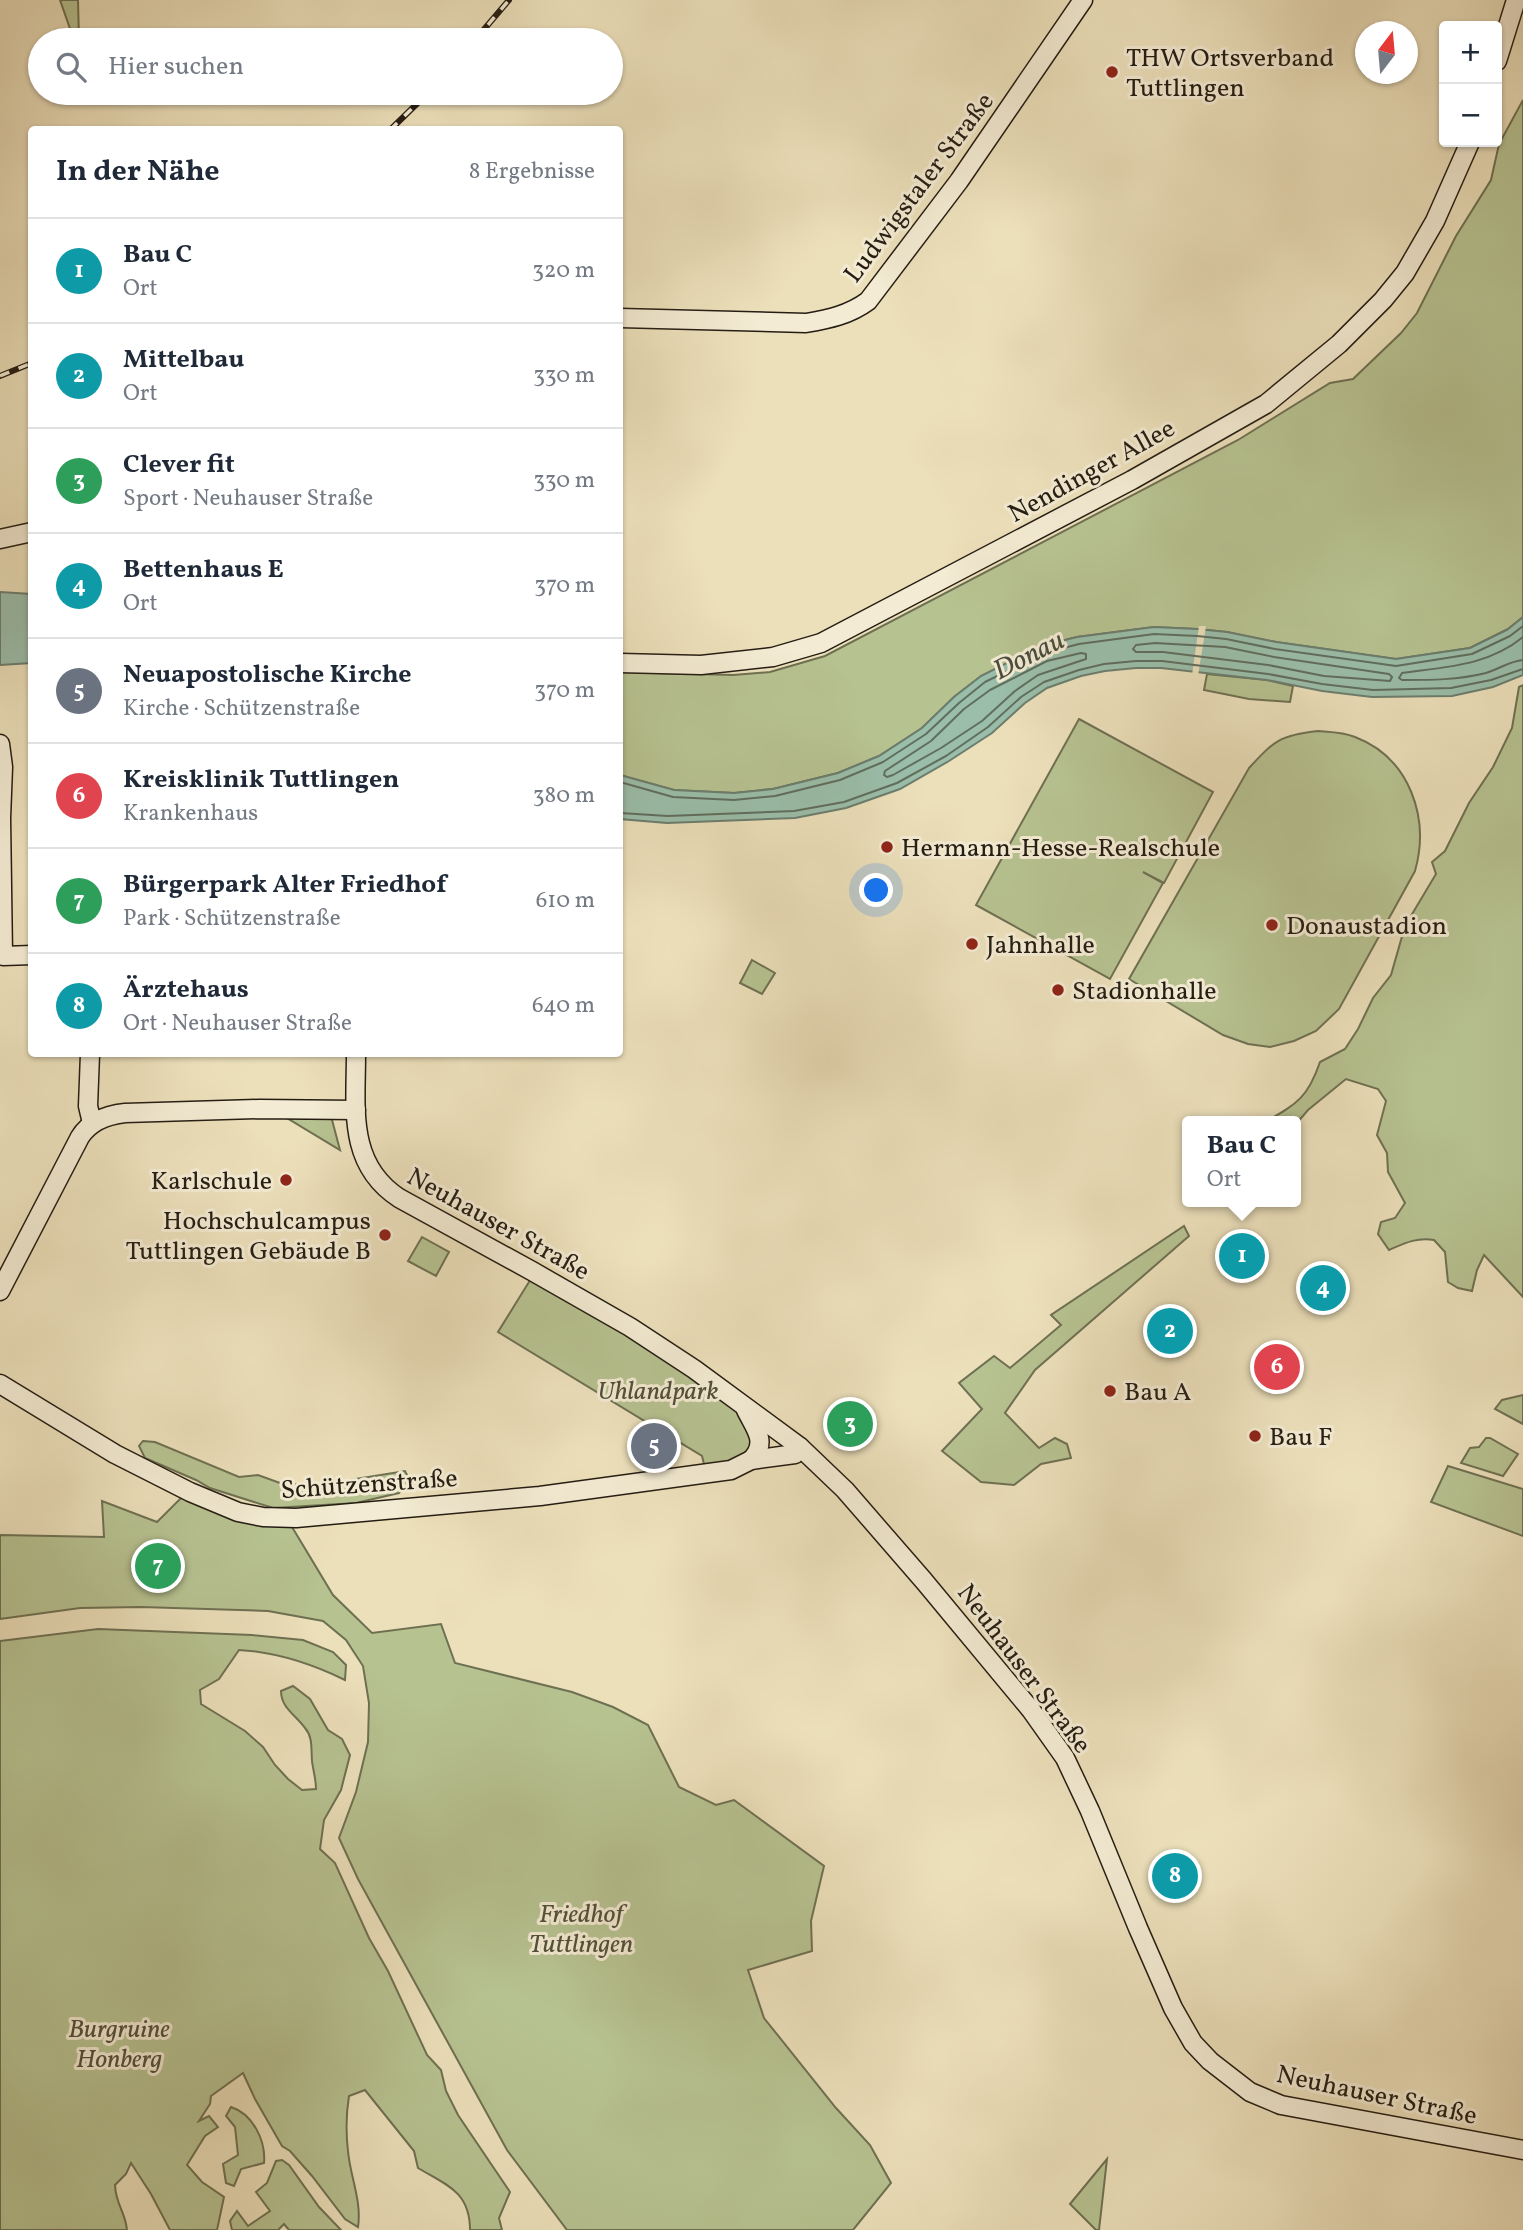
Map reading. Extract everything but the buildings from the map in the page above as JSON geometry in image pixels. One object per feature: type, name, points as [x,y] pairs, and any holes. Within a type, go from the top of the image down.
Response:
[{"type":"street","name":"Ludwigstaler Straße","points":[[623,318],[806,323],[855,311],[868,301],[959,180],[1083,0]]},
{"type":"street","points":[[1502,45],[1516,0]]},
{"type":"street","name":"Nendinger Allee","points":[[623,663],[701,665],[773,657],[821,643],[1132,480],[1266,404],[1346,337],[1383,300],[1405,273],[1436,221],[1468,147]]},
{"type":"street","points":[[0,539],[28,533]]},
{"type":"street","points":[[0,744],[3,767],[3,956],[28,956]]},
{"type":"street","points":[[90,1057],[88,1106],[92,1124]]},
{"type":"street","name":"Neuhauser Straße","points":[[356,1057],[357,1128],[364,1158],[371,1173],[387,1190],[630,1327],[745,1405],[818,1462],[924,1581],[1031,1710],[1065,1758],[1173,2008],[1193,2042],[1210,2061],[1250,2092],[1281,2105],[1523,2150]]},
{"type":"street","points":[[0,1291],[80,1137],[92,1124],[104,1117],[125,1113],[356,1110]]},
{"type":"street","name":"Schützenstraße","points":[[0,1384],[115,1454],[238,1512],[263,1517],[296,1518],[540,1496],[732,1470],[751,1460],[795,1454],[800,1447]]},
{"type":"street","name":"Neuhauser Straße","points":[[745,1405],[761,1440],[755,1457],[751,1460]]},
{"type":"street","name":"Schützenstraße","points":[[732,1470],[741,1472],[818,1462]]},
{"type":"green space","points":[[60,0],[78,0],[79,28],[70,28]]},
{"type":"green space","points":[[1523,100],[1523,617],[1508,629],[1470,648],[1396,659],[1197,629],[1154,627],[1077,637],[1041,646],[981,676],[922,728],[879,756],[838,773],[773,789],[734,793],[674,790],[623,776],[623,672],[733,675],[770,672],[825,656],[1238,440],[1330,383],[1353,379],[1401,333],[1417,313],[1456,236],[1491,180],[1498,147],[1502,147],[1502,138]]},
{"type":"green space","points":[[1207,674],[1267,680],[1293,686],[1290,702],[1249,699],[1204,690]]},
{"type":"green space","points":[[1523,685],[1523,1297],[1484,1255],[1472,1291],[1458,1288],[1448,1282],[1445,1252],[1434,1240],[1417,1240],[1389,1250],[1378,1234],[1381,1222],[1395,1218],[1405,1203],[1388,1172],[1387,1153],[1377,1135],[1386,1101],[1378,1089],[1346,1079],[1301,1118],[1301,1116],[1275,1116],[1301,1098],[1320,1062],[1345,1049],[1373,998],[1391,975],[1405,926],[1436,874],[1432,862],[1445,851],[1512,728],[1519,687]]},
{"type":"green space","points":[[1079,719],[1213,792],[1164,883],[1143,872],[1163,883],[1110,979],[976,905]]},
{"type":"green space","name":"Donaustadion","points":[[1318,731],[1350,735],[1374,747],[1390,759],[1402,775],[1411,792],[1420,831],[1415,871],[1339,1009],[1316,1031],[1294,1041],[1270,1047],[1248,1044],[1223,1035],[1129,979],[1249,768],[1265,751],[1286,737]]},
{"type":"green space","points":[[752,960],[775,973],[762,994],[740,983]]},
{"type":"green space","points":[[282,1115],[331,1116],[340,1150]]},
{"type":"green space","points":[[1184,1226],[1189,1236],[1035,1370],[1005,1413],[1039,1448],[1055,1438],[1067,1444],[1071,1458],[1041,1464],[1014,1485],[981,1482],[942,1451],[982,1409],[959,1383],[994,1356],[1010,1368],[1061,1325],[1051,1315]]},
{"type":"green space","points":[[422,1237],[449,1252],[436,1276],[408,1261]]},
{"type":"green space","name":"Uhlandpark","points":[[532,1277],[727,1397],[756,1434],[744,1461],[705,1468],[702,1456],[498,1332]]},
{"type":"green space","points":[[1523,1395],[1523,1424],[1495,1409],[1502,1400]]},
{"type":"green space","points":[[1486,1438],[1518,1454],[1503,1476],[1461,1463],[1470,1448],[1479,1447]]},
{"type":"green space","points":[[143,1441],[155,1442],[239,1477],[258,1475],[280,1483],[312,1486],[405,1471],[411,1483],[399,1493],[356,1503],[273,1508],[210,1488],[145,1458],[139,1446]]},
{"type":"green space","points":[[1448,1466],[1523,1489],[1523,1536],[1431,1502]]},
{"type":"green space","name":"Friedhof Tuttlingen","points":[[184,1495],[289,1522],[333,1595],[372,1633],[441,1624],[455,1663],[572,1692],[613,1707],[648,1725],[679,1787],[716,1805],[734,1800],[824,1866],[811,1921],[812,1951],[748,1970],[764,2018],[836,2108],[870,2145],[891,2183],[853,2230],[567,2230],[507,2150],[358,1879],[339,1838],[356,1792],[368,1742],[369,1703],[363,1666],[346,1640],[323,1621],[268,1611],[141,1607],[80,1608],[0,1619],[0,1535],[104,1537],[102,1501],[157,1522]]},
{"type":"green space","name":"Burgruine Honberg","points":[[98,1629],[252,1635],[303,1640],[333,1652],[346,1665],[345,1680],[294,1660],[239,1650],[219,1679],[200,1690],[201,1704],[245,1731],[263,1747],[288,1779],[302,1790],[316,1789],[310,1739],[305,1728],[286,1707],[281,1691],[293,1686],[310,1699],[328,1730],[342,1739],[350,1755],[341,1790],[324,1820],[320,1849],[335,1863],[427,2055],[441,2070],[446,2091],[458,2115],[510,2192],[499,2218],[502,2230],[470,2230],[469,2217],[461,2198],[447,2185],[418,2168],[414,2151],[365,2090],[349,2096],[347,2117],[349,2160],[357,2198],[358,2227],[345,2219],[312,2176],[290,2151],[282,2146],[243,2073],[211,2096],[210,2104],[199,2121],[209,2116],[218,2127],[205,2136],[187,2165],[202,2182],[224,2197],[217,2230],[170,2230],[131,2163],[126,2174],[115,2185],[127,2230],[0,2230],[0,1641]]},
{"type":"green space","points":[[231,2107],[252,2122],[260,2137],[264,2155],[264,2163],[241,2169],[234,2186],[226,2183],[223,2164],[238,2155],[235,2127],[226,2116]]},
{"type":"green space","points":[[1107,2159],[1099,2230],[1096,2230],[1070,2204]]},
{"type":"green space","points":[[282,2160],[289,2165],[319,2207],[341,2230],[289,2230],[284,2224],[278,2230],[232,2230],[230,2221],[237,2211],[248,2226],[270,2211],[256,2192],[267,2183],[276,2161]]},
{"type":"water","points":[[0,592],[28,594],[28,663],[0,665]]},
{"type":"water","name":"Donau","points":[[1523,617],[1523,675],[1493,687],[1452,696],[1372,697],[1267,680],[1161,668],[1105,671],[1047,688],[1025,703],[992,733],[949,761],[900,789],[846,808],[795,818],[667,823],[623,819],[623,776],[674,790],[734,793],[773,789],[838,773],[879,756],[922,728],[981,676],[1041,646],[1077,637],[1154,627],[1197,629],[1396,659],[1470,648],[1507,630]]},
{"type":"pier","points":[[1199,626],[1206,626],[1198,676],[1192,675]]},
{"type":"railway","points":[[485,28],[509,0]]},
{"type":"railway","points":[[394,126],[416,105]]},
{"type":"railway","points":[[0,376],[28,365]]},
{"type":"place","name":"THW Ortsverband Tuttlingen","points":[[1112,72]]},
{"type":"place","name":"Hermann-Hesse-Realschule","points":[[887,847]]},
{"type":"place","name":"Donaustadion","points":[[1272,925]]},
{"type":"place","name":"Jahnhalle","points":[[972,944]]},
{"type":"place","name":"Stadionhalle","points":[[1058,990]]},
{"type":"place","name":"Karlschule","points":[[286,1180]]},
{"type":"place","name":"Hochschulcampus Tuttlingen Gebäude B","points":[[385,1235]]},
{"type":"place","name":"Bau C","points":[[1242,1256]]},
{"type":"place","name":"Bettenhaus E","points":[[1323,1288]]},
{"type":"place","name":"Mittelbau","points":[[1170,1331]]},
{"type":"place","name":"Kreisklinik Tuttlingen","points":[[1277,1367]]},
{"type":"place","name":"Bau A","points":[[1110,1391]]},
{"type":"place","name":"Clever fit","points":[[850,1424]]},
{"type":"place","name":"Bau F","points":[[1255,1436]]},
{"type":"place","name":"Neuapostolische Kirche","points":[[654,1446]]},
{"type":"place","name":"Bürgerpark Alter Friedhof","points":[[158,1566]]},
{"type":"place","name":"Ärztehaus","points":[[1175,1876]]}]
